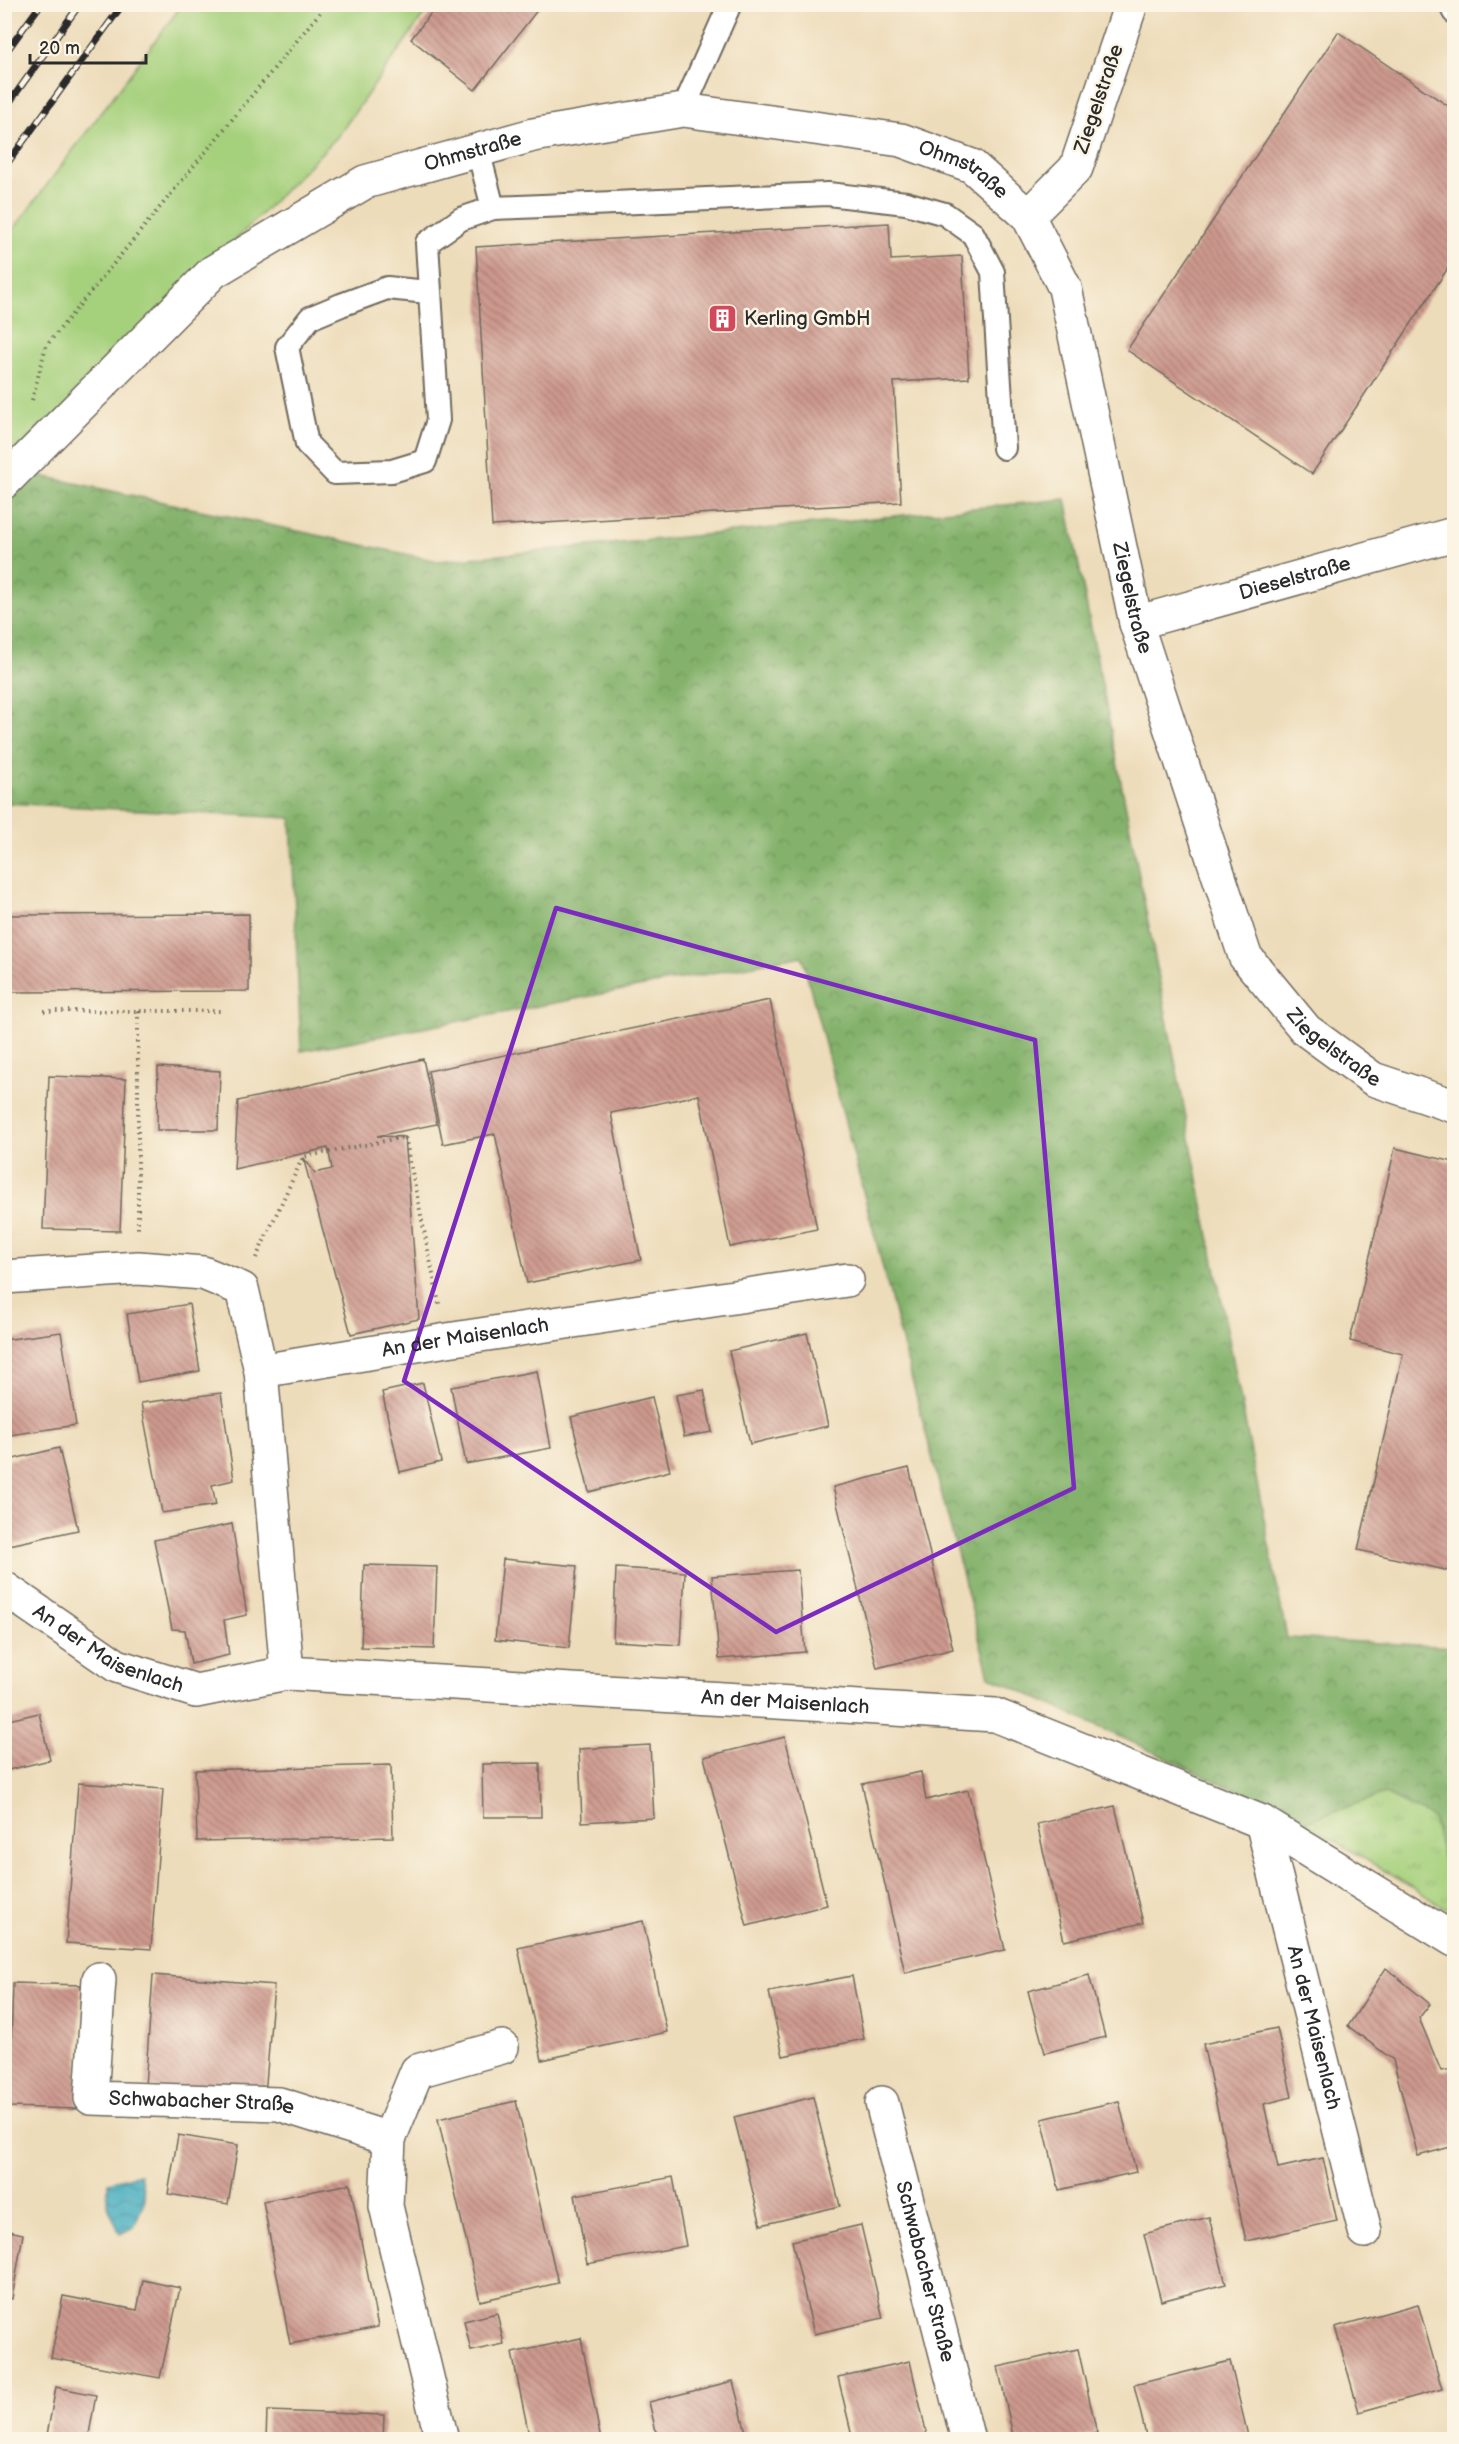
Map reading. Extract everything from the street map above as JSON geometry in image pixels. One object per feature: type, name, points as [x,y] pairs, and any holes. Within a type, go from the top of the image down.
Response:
[{"type":"street","name":"Ziegelstraße","points":[[1131,4],[1076,168],[1028,216],[1065,288],[1136,623],[1245,956],[1306,1030],[1373,1079],[1455,1106]]},
{"type":"street","name":"Ohmstraße","points":[[4,482],[213,272],[365,182],[533,135],[683,110],[901,140],[972,166],[1028,216]]},
{"type":"street","name":"Dieselstraße","points":[[1136,623],[1455,534]]},
{"type":"street","points":[[4,1277],[138,1268],[203,1274],[242,1289],[261,1371],[287,1673]]},
{"type":"street","name":"An der Maisenlach","points":[[261,1371],[447,1340],[847,1280]]},
{"type":"street","name":"An der Maisenlach","points":[[4,1588],[117,1666],[196,1691],[287,1673],[995,1715],[1262,1822],[1455,1940]]},
{"type":"street","name":"An der Maisenlach","points":[[1262,1822],[1365,2231]]},
{"type":"street","name":"Schwabacher Straße","points":[[99,1979],[91,2098],[279,2104],[389,2139]]},
{"type":"street","points":[[442,2439],[386,2206],[389,2139],[417,2071],[502,2047]]},
{"type":"street","name":"Schwabacher Straße","points":[[882,2103],[968,2439]]},
{"type":"lane","points":[[683,110],[730,4]]},
{"type":"lane","points":[[1449,4],[1455,12]]},
{"type":"lane","points":[[478,150],[493,208]]},
{"type":"lane","points":[[428,292],[387,288],[341,305],[310,318],[287,347],[307,444],[335,473],[392,471],[425,461],[438,420],[428,292],[427,243],[461,219],[493,208],[828,194],[906,203],[945,214],[973,234],[993,272],[1004,448]]},
{"type":"path","points":[[32,403],[46,346],[327,4]]},
{"type":"path","points":[[44,1011],[221,1011]]},
{"type":"path","points":[[138,1011],[138,1268]]},
{"type":"path","points":[[242,1289],[303,1157],[405,1137],[447,1340]]},
{"type":"highlighted area","points":[[556,908],[1035,1040],[1074,1488],[776,1632],[404,1381]]},
{"type":"green space","points":[[182,5],[431,5],[338,136],[5,475],[4,242]]},
{"type":"green space","points":[[9,469],[438,561],[1066,499],[1287,1638],[1454,1647],[1454,1871],[1444,1864],[1433,1818],[1385,1794],[1304,1822],[989,1676],[802,956],[301,1051],[291,818],[5,803],[4,475]]},
{"type":"green space","points":[[1385,1794],[1433,1818],[1444,1864],[1454,1871],[1454,1913],[1304,1822]]},
{"type":"water","points":[[140,2174],[145,2199],[134,2227],[120,2234],[107,2204],[108,2182]]},
{"type":"building","points":[[438,4],[542,4],[475,90],[411,39]]},
{"type":"building","points":[[1338,32],[1454,110],[1454,259],[1312,474],[1127,350]]},
{"type":"building","name":"Kerling GmbH","points":[[889,223],[891,260],[962,256],[969,378],[894,382],[901,502],[492,526],[476,247]]},
{"type":"building","points":[[249,914],[249,991],[4,992],[4,915]]},
{"type":"building","points":[[770,1000],[817,1229],[730,1247],[699,1095],[611,1113],[641,1260],[527,1283],[495,1134],[443,1144],[428,1071]]},
{"type":"building","points":[[423,1059],[437,1124],[377,1136],[405,1137],[419,1319],[351,1334],[303,1157],[315,1173],[332,1169],[328,1148],[234,1169],[238,1101]]},
{"type":"building","points":[[158,1067],[220,1071],[218,1130],[157,1130]]},
{"type":"building","points":[[49,1076],[126,1079],[120,1231],[43,1229]]},
{"type":"building","points":[[1395,1148],[1454,1162],[1454,1572],[1358,1550],[1403,1354],[1350,1341]]},
{"type":"building","points":[[189,1304],[200,1371],[138,1382],[127,1314]]},
{"type":"building","points":[[61,1332],[76,1425],[4,1436],[4,1340]]},
{"type":"building","points":[[807,1333],[828,1426],[750,1444],[729,1351]]},
{"type":"building","points":[[537,1371],[551,1448],[466,1464],[451,1387]]},
{"type":"building","points":[[423,1383],[441,1462],[400,1472],[382,1392]]},
{"type":"building","points":[[704,1390],[712,1432],[684,1437],[676,1395]]},
{"type":"building","points":[[221,1393],[234,1480],[212,1485],[216,1505],[162,1513],[141,1403]]},
{"type":"building","points":[[652,1397],[670,1471],[589,1492],[571,1417]]},
{"type":"building","points":[[59,1448],[78,1530],[5,1546],[5,1461]]},
{"type":"building","points":[[909,1468],[953,1649],[877,1668],[833,1487]]},
{"type":"building","points":[[232,1524],[247,1615],[224,1620],[229,1655],[191,1664],[185,1630],[172,1629],[154,1540]]},
{"type":"building","points":[[503,1559],[577,1566],[569,1648],[495,1640]]},
{"type":"building","points":[[364,1565],[437,1567],[434,1649],[361,1647]]},
{"type":"building","points":[[616,1568],[685,1572],[681,1645],[613,1641]]},
{"type":"building","points":[[798,1570],[805,1652],[719,1659],[712,1576]]},
{"type":"building","points":[[39,1713],[50,1760],[4,1771],[4,1721]]},
{"type":"building","points":[[785,1737],[827,1905],[747,1926],[704,1757]]},
{"type":"building","points":[[650,1745],[654,1818],[582,1822],[579,1749]]},
{"type":"building","points":[[540,1763],[541,1817],[483,1817],[482,1764]]},
{"type":"building","points":[[391,1765],[393,1837],[197,1841],[195,1770]]},
{"type":"building","points":[[921,1772],[926,1800],[968,1790],[1005,1950],[905,1973],[862,1784]]},
{"type":"building","points":[[78,1783],[163,1789],[151,1949],[66,1943]]},
{"type":"building","points":[[1115,1806],[1143,1923],[1064,1941],[1037,1824]]},
{"type":"building","points":[[643,1921],[667,2032],[542,2060],[518,1948]]},
{"type":"building","points":[[1386,1968],[1430,2004],[1419,2018],[1441,2071],[1454,2069],[1454,2146],[1418,2156],[1393,2060],[1348,2026]]},
{"type":"building","points":[[153,1975],[274,1985],[265,2096],[145,2086]]},
{"type":"building","points":[[1089,1975],[1105,2037],[1045,2053],[1028,1991]]},
{"type":"building","points":[[852,1976],[864,2039],[783,2056],[769,1992]]},
{"type":"building","points":[[13,1983],[81,1985],[77,2109],[9,2107]]},
{"type":"building","points":[[1277,2028],[1292,2097],[1264,2104],[1278,2168],[1323,2158],[1337,2221],[1246,2241],[1203,2044]]},
{"type":"building","points":[[813,2097],[840,2206],[761,2225],[734,2117]]},
{"type":"building","points":[[516,2101],[558,2283],[480,2301],[438,2119]]},
{"type":"building","points":[[1119,2101],[1136,2172],[1059,2190],[1042,2119]]},
{"type":"building","points":[[178,2135],[238,2145],[228,2204],[168,2194]]},
{"type":"building","points":[[673,2177],[686,2246],[587,2264],[575,2195]]},
{"type":"building","points":[[350,2184],[378,2327],[290,2344],[263,2201]]},
{"type":"building","points":[[1209,2217],[1226,2284],[1161,2301],[1144,2234]]},
{"type":"building","points":[[861,2225],[883,2318],[814,2334],[792,2241]]},
{"type":"building","points":[[4,2230],[23,2234],[12,2299],[4,2298]]},
{"type":"building","points":[[143,2280],[180,2288],[160,2378],[51,2358],[63,2296],[137,2310]]},
{"type":"building","points":[[1418,2304],[1442,2389],[1359,2412],[1335,2327]]},
{"type":"building","points":[[497,2313],[504,2344],[471,2351],[464,2321]]},
{"type":"building","points":[[581,2338],[601,2440],[530,2440],[512,2353]]},
{"type":"building","points":[[1078,2349],[1097,2433],[1069,2440],[1014,2440],[998,2367]]},
{"type":"building","points":[[910,2361],[928,2440],[853,2440],[838,2377]]},
{"type":"building","points":[[1230,2361],[1248,2436],[1235,2440],[1147,2440],[1134,2385]]},
{"type":"building","points":[[733,2381],[748,2440],[658,2440],[649,2402]]},
{"type":"building","points":[[56,2387],[96,2395],[88,2440],[46,2440]]},
{"type":"building","points":[[267,2411],[384,2415],[383,2440],[266,2440]]},
{"type":"railway","points":[[4,55],[41,4]]},
{"type":"railway","points":[[4,110],[80,4]]},
{"type":"railway","points":[[4,168],[123,4]]},
{"type":"place","name":"Kerling GmbH","points":[[723,319]]}]
